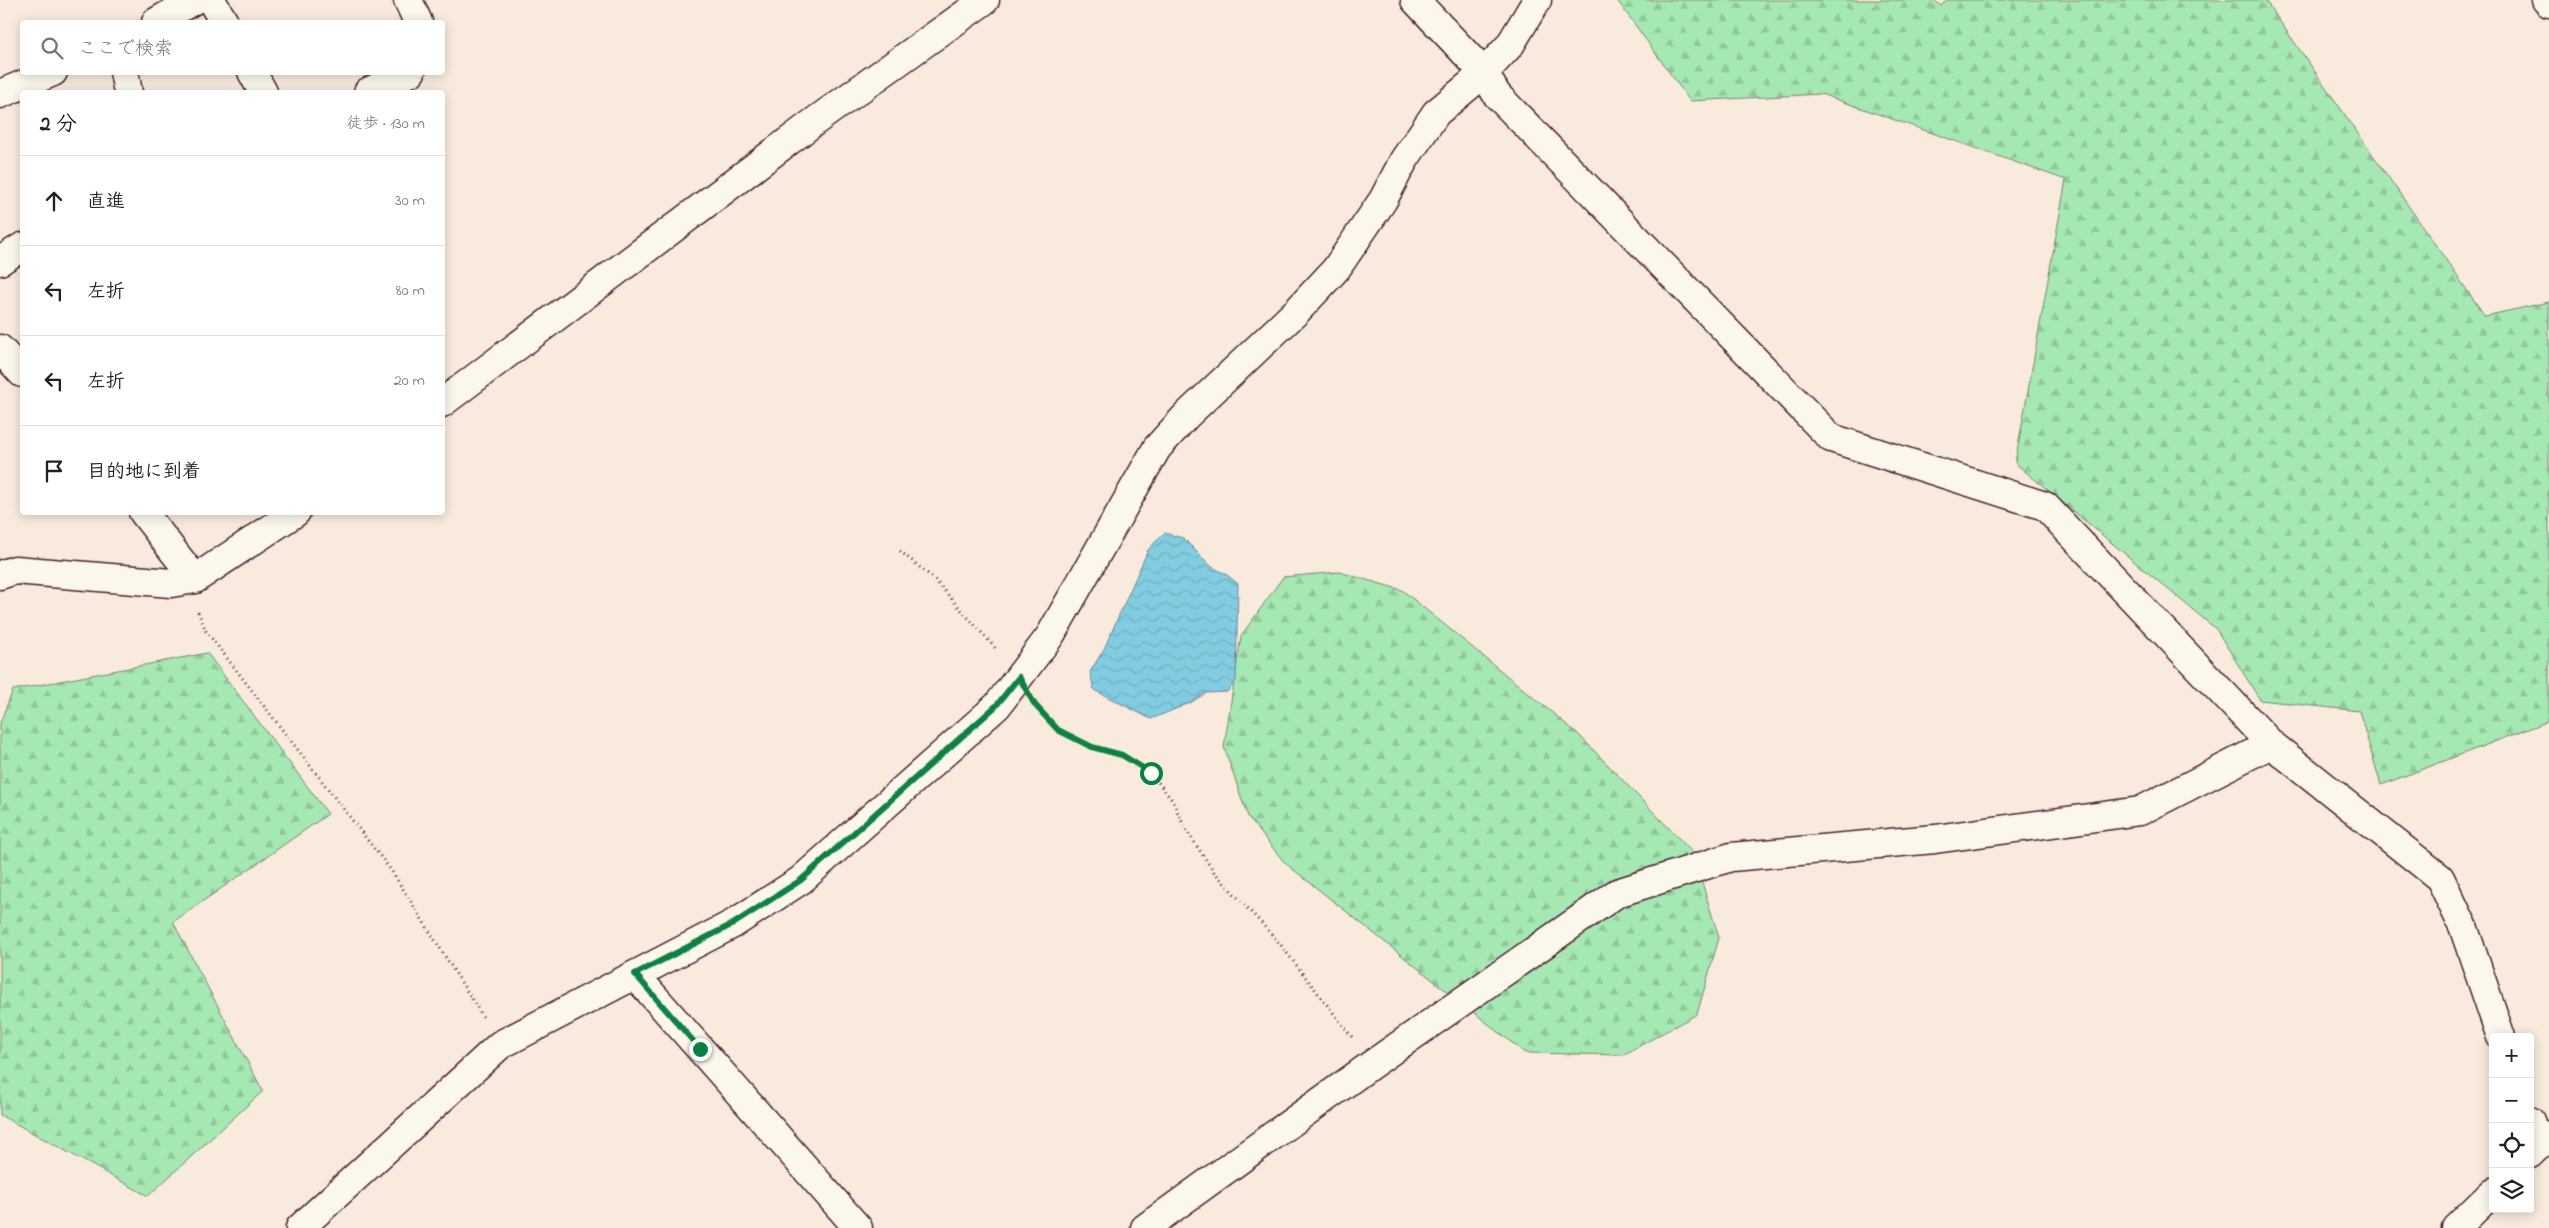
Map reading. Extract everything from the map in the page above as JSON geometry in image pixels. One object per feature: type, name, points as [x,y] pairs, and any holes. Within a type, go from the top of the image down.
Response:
[{"type":"street","points":[[159,20],[194,0]]},
{"type":"street","points":[[211,0],[223,20]]},
{"type":"street","points":[[408,0],[417,20]]},
{"type":"street","points":[[445,401],[818,119],[986,0]]},
{"type":"street","points":[[1415,0],[1484,73],[1498,95],[1831,438],[2045,506],[2271,744],[2440,878],[2463,926],[2500,1033]]},
{"type":"street","points":[[300,1228],[500,1045],[733,924],[801,880],[996,706],[1050,636],[1157,448],[1186,416],[1296,311],[1336,269],[1383,200],[1404,160],[1436,113],[1484,73],[1510,45],[1537,0]]},
{"type":"street","points":[[2546,0],[2549,3]]},
{"type":"street","points":[[0,94],[46,75]]},
{"type":"street","points":[[125,75],[128,90]]},
{"type":"street","points":[[254,75],[262,90]]},
{"type":"street","points":[[372,90],[405,75]]},
{"type":"street","points":[[0,261],[20,248]]},
{"type":"street","points":[[0,349],[20,371]]},
{"type":"street","points":[[145,515],[195,579]]},
{"type":"street","points":[[0,575],[15,570],[171,583],[195,579],[291,515]]},
{"type":"street","points":[[1145,1228],[1371,1065],[1617,893],[1731,857],[1935,839],[2140,810],[2271,744]]},
{"type":"street","points":[[635,974],[858,1228]]},
{"type":"street","points":[[2456,1228],[2489,1196]]},
{"type":"path","points":[[900,551],[939,584],[970,616],[1019,677],[1035,705],[1058,730],[1092,747],[1122,755],[1151,773],[1172,800],[1185,828],[1214,872],[1276,939],[1344,1024],[1371,1065]]},
{"type":"path","points":[[195,579],[194,602],[206,631],[393,873],[454,968],[500,1045]]},
{"type":"green space","points":[[1617,0],[1934,0],[1941,6],[1947,0],[2265,0],[2485,316],[2549,302],[2549,721],[2381,785],[2359,711],[2260,700],[2216,629],[2015,463],[2066,180],[1821,94],[1690,101]]},
{"type":"green space","points":[[1339,572],[1402,590],[1577,733],[1693,853],[1719,938],[1697,1014],[1623,1055],[1525,1053],[1285,863],[1248,817],[1224,747],[1241,636],[1283,577]]},
{"type":"green space","points":[[207,653],[328,814],[173,922],[263,1091],[148,1196],[0,1115],[0,723],[13,690]]},
{"type":"water","points":[[1164,533],[1183,538],[1212,567],[1226,574],[1238,584],[1236,681],[1227,692],[1206,693],[1190,703],[1151,719],[1094,690],[1090,672],[1104,649],[1148,550]]},
{"type":"route","points":[[700,1049],[635,974],[733,924],[801,880],[996,706],[1019,677],[1035,705],[1058,730],[1092,747],[1122,755],[1151,773]]}]
